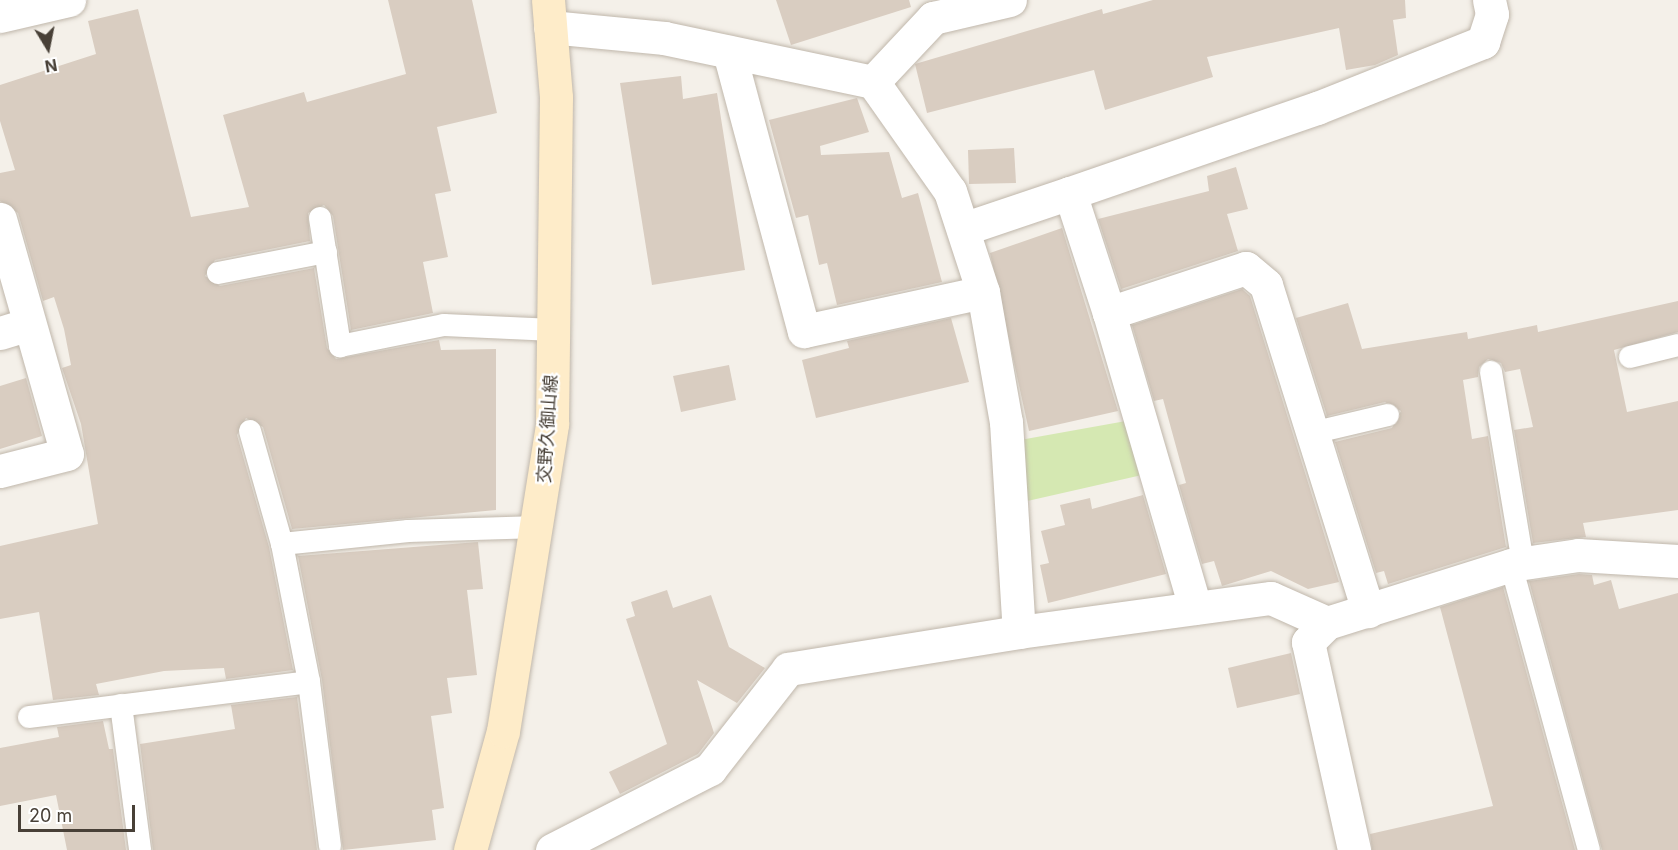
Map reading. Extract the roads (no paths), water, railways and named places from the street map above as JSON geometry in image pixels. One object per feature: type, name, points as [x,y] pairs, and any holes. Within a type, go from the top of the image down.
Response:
[{"type":"main road","name":"交野久御山線","points":[[470,850],[503,730],[539,527],[552,424],[556,97],[549,13]]},
{"type":"street","points":[[0,16],[69,0]]},
{"type":"street","points":[[873,82],[933,18],[1010,0]]},
{"type":"street","points":[[963,229],[1317,108],[1483,42],[1492,14],[1489,0]]},
{"type":"street","points":[[549,13],[873,82],[950,191],[983,292],[1006,422],[1020,632]]},
{"type":"street","points":[[729,52],[804,331],[983,292]]},
{"type":"street","points":[[1070,193],[1195,608]]},
{"type":"street","points":[[0,219],[15,328],[67,454],[0,471]]},
{"type":"street","points":[[1108,313],[1246,268],[1266,285],[1368,611]]},
{"type":"street","points":[[1354,850],[1308,642],[1327,623],[1517,565],[1578,555],[1678,561]]},
{"type":"street","points":[[552,850],[710,769],[788,669],[1020,632],[1270,598],[1327,623]]},
{"type":"lane","points":[[320,218],[340,346],[444,325],[554,330]]},
{"type":"lane","points":[[218,273],[326,252]]},
{"type":"lane","points":[[1630,357],[1678,345]]},
{"type":"lane","points":[[1491,372],[1517,565],[1589,850]]},
{"type":"lane","points":[[1312,433],[1388,415]]},
{"type":"lane","points":[[250,431],[282,544],[309,682],[330,846]]},
{"type":"lane","points":[[282,544],[408,531],[539,527]]},
{"type":"lane","points":[[28,717],[309,682]]},
{"type":"lane","points":[[121,705],[140,850]]}]
